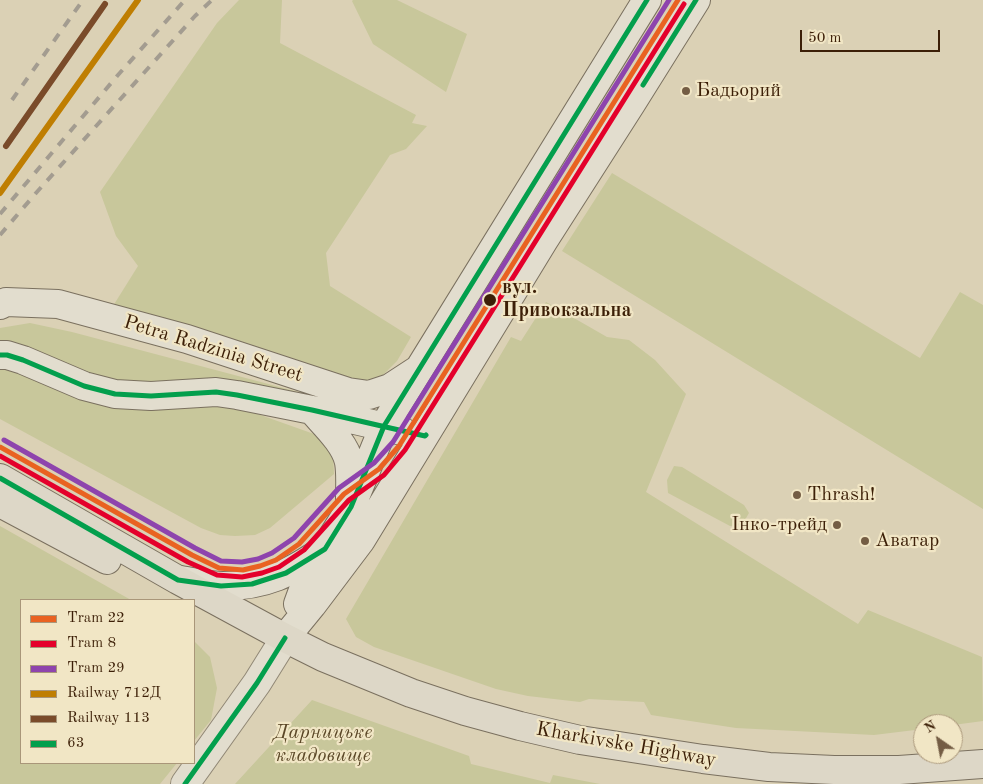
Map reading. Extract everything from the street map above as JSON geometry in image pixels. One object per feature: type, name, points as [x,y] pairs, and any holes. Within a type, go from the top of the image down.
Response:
[{"type":"main road","points":[[285,638],[302,593],[351,507],[384,426],[647,0]]},
{"type":"main road","points":[[185,784],[257,683],[285,638],[361,540],[544,240],[622,120],[696,0]]},
{"type":"main road","name":"Petra Radzinia Street","points":[[0,305],[6,302],[58,304],[188,339],[348,392],[369,395],[390,388],[419,369]]},
{"type":"main road","name":"Petra Radzinia Street","points":[[0,355],[23,360],[84,386],[115,394],[151,396],[216,392],[312,410],[425,436]]},
{"type":"main road","name":"Petra Radzinia Street","points":[[312,410],[336,437],[349,460],[351,507]]},
{"type":"main road","name":"Kharkivske Highway","points":[[0,478],[180,590]]},
{"type":"main road","name":"Kharkivske Highway","points":[[0,503],[323,657],[411,693],[502,721],[580,740],[703,760],[769,767],[890,770],[983,764]]},
{"type":"main road","points":[[180,590],[252,584],[286,573],[326,549]]},
{"type":"main road","name":"Kharkivske Highway","points":[[195,607],[250,637],[285,638]]},
{"type":"green space","points":[[239,0],[282,0],[280,43],[416,115],[412,123],[427,126],[406,149],[390,155],[326,253],[330,286],[411,337],[397,361],[375,383],[343,379],[108,314],[138,266],[116,236],[100,192],[217,23]]},
{"type":"green space","points":[[353,0],[397,0],[467,34],[446,92],[373,44]]},
{"type":"green space","points":[[612,173],[920,358],[960,292],[983,305],[983,509],[562,251]]},
{"type":"green space","points":[[546,302],[607,337],[629,340],[655,360],[686,394],[646,492],[858,624],[868,610],[982,657],[983,721],[963,724],[963,714],[913,714],[913,730],[874,735],[736,728],[651,715],[644,702],[589,699],[580,702],[528,696],[496,689],[374,647],[356,637],[346,619],[511,337],[521,341]]},
{"type":"green space","points":[[30,323],[72,332],[340,403],[135,392],[0,347],[0,328]]},
{"type":"green space","points":[[6,368],[186,404],[238,407],[314,434],[333,454],[334,474],[270,528],[255,535],[220,535],[201,528],[0,419],[0,369]]},
{"type":"green space","points":[[674,466],[682,467],[744,505],[749,513],[742,525],[730,526],[668,493],[667,480]]},
{"type":"green space","points":[[0,526],[129,599],[20,599],[20,764],[176,764],[160,784],[0,784]]},
{"type":"green space","points":[[195,642],[210,657],[217,688],[211,720],[195,740]]},
{"type":"green space","name":"Дарницьке кладовище","points":[[312,700],[469,756],[471,764],[550,783],[553,775],[600,784],[235,784]]},
{"type":"railway","points":[[12,100],[83,0]]},
{"type":"railway","points":[[0,214],[118,75],[185,0]]},
{"type":"railway","points":[[0,235],[195,16],[212,0]]},
{"type":"tram line","name":"29","points":[[4,440],[221,561],[242,562],[258,559],[272,553],[294,538],[339,488],[374,463],[393,442],[669,0]]},
{"type":"tram line","name":"22","points":[[0,447],[192,555],[219,568],[243,570],[276,560],[299,544],[344,494],[379,469],[399,446],[678,0]]},
{"type":"tram line","name":"8","points":[[0,456],[188,562],[217,575],[242,577],[279,567],[304,550],[349,500],[384,475],[405,450],[684,4]]},
{"type":"rail line","name":"712Д","points":[[0,193],[138,0]]},
{"type":"rail line","name":"113","points":[[6,146],[105,4]]},
{"type":"transit line","name":"63","points":[[0,478],[178,580],[221,586],[252,584],[286,573],[325,549],[351,507],[384,426],[647,0]]},
{"type":"transit line","name":"63","points":[[643,85],[696,0]]},
{"type":"transit line","name":"63","points":[[0,355],[23,360],[84,386],[115,394],[151,396],[216,392],[312,410],[426,435]]},
{"type":"transit line","name":"63","points":[[185,784],[257,683],[285,638]]},
{"type":"place","name":"Бадьорий","points":[[686,91]]},
{"type":"place","name":"вул. Привокзальна","points":[[490,300]]},
{"type":"place","name":"Thrash!","points":[[797,495]]},
{"type":"place","name":"Інко-трейд","points":[[837,525]]},
{"type":"place","name":"Аватар","points":[[865,541]]}]
